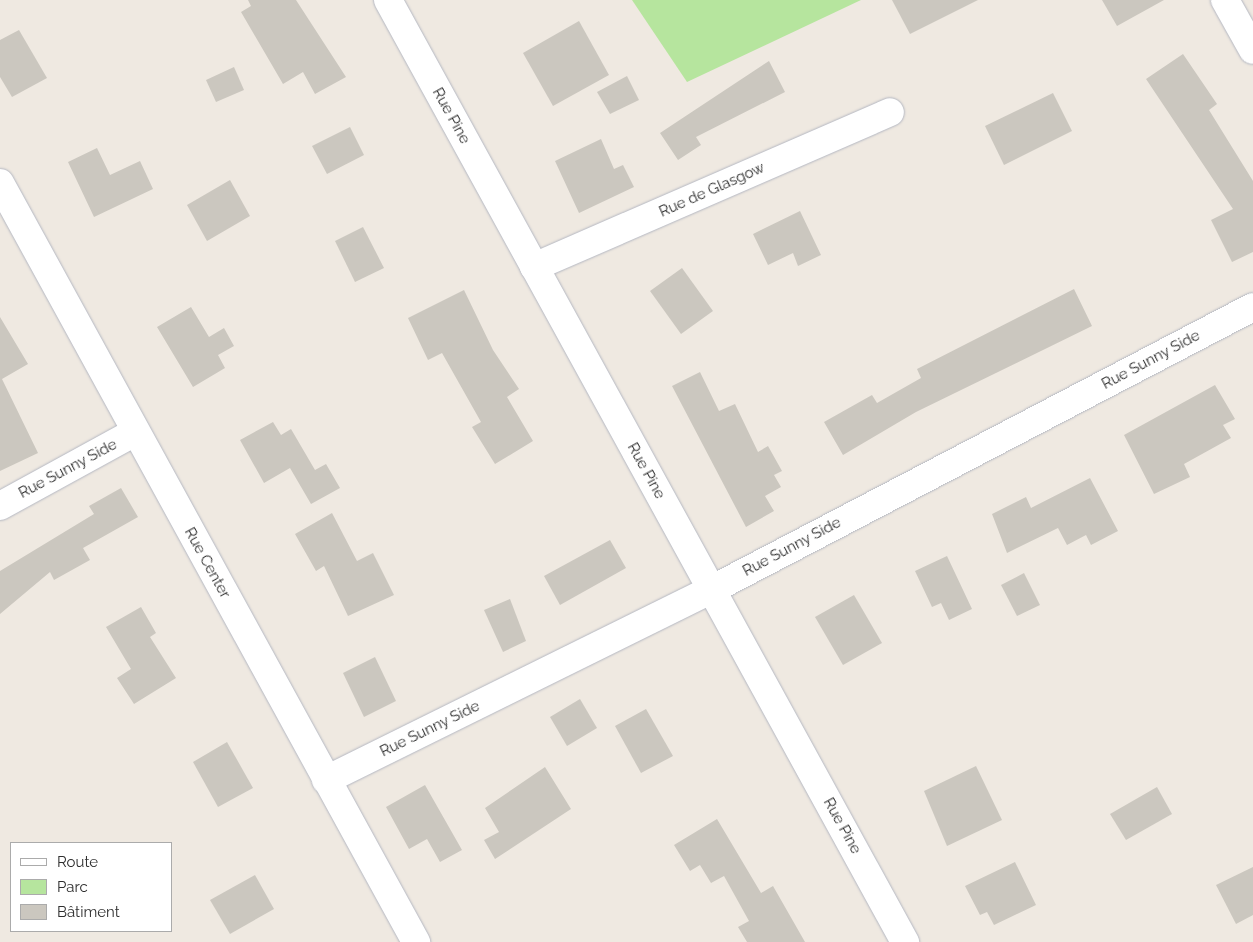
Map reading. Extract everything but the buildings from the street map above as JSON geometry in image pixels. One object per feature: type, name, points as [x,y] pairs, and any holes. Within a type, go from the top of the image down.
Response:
[{"type":"street","name":"Rue Pine","points":[[388,0],[710,590],[905,942]]},
{"type":"street","points":[[1225,0],[1253,50]]},
{"type":"street","name":"Rue de Glasgow","points":[[534,268],[890,112]]},
{"type":"street","name":"Rue Center","points":[[0,182],[135,432],[416,942]]},
{"type":"street","name":"Rue Sunny Side","points":[[326,780],[710,590],[1253,307]]},
{"type":"street","name":"Rue Sunny Side","points":[[0,506],[135,432]]},
{"type":"green space","points":[[632,0],[861,0],[687,82]]}]
